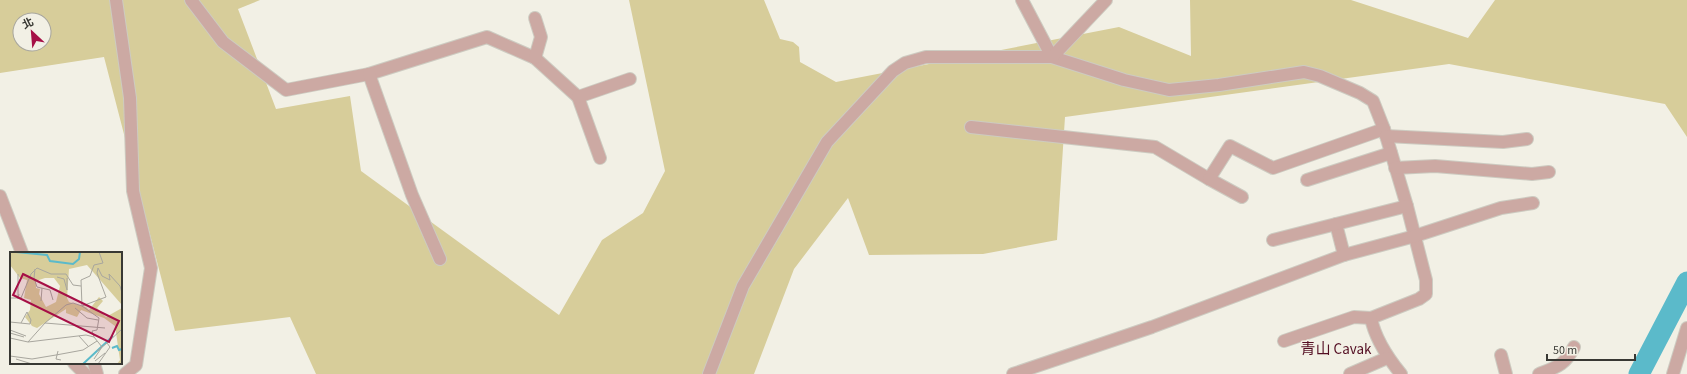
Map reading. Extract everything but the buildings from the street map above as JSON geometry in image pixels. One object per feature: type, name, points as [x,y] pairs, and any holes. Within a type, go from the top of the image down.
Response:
[{"type":"street","points":[[116,0],[130,98],[134,191],[151,268],[136,365],[125,374]]},
{"type":"street","points":[[191,0],[222,42],[286,90],[368,74],[487,37],[535,58],[578,97],[600,158]]},
{"type":"street","points":[[1022,0],[1052,57]]},
{"type":"street","points":[[1052,57],[1106,0]]},
{"type":"street","points":[[535,18],[541,37],[535,58]]},
{"type":"street","points":[[709,374],[743,286],[827,142],[893,71],[905,63],[926,57],[1052,57],[1124,80],[1169,90],[1219,85],[1304,72],[1320,76],[1360,93],[1373,101],[1386,133],[1395,168],[1408,206],[1426,280],[1426,294],[1371,318],[1354,317],[1284,341]]},
{"type":"street","points":[[368,74],[412,195],[440,259]]},
{"type":"street","points":[[578,97],[630,79]]},
{"type":"street","points":[[971,127],[1155,147],[1242,197]]},
{"type":"street","points":[[1209,179],[1230,146],[1273,168],[1386,133],[1503,142],[1527,139]]},
{"type":"street","points":[[1307,180],[1391,153]]},
{"type":"street","points":[[1395,168],[1435,166],[1532,174],[1549,172]]},
{"type":"street","points":[[0,196],[22,252]]},
{"type":"street","points":[[1014,374],[1152,327],[1344,255],[1415,236],[1501,208],[1533,203]]},
{"type":"street","points":[[1273,240],[1408,206]]},
{"type":"street","points":[[1336,224],[1344,255]]},
{"type":"street","points":[[1371,318],[1373,329],[1388,358],[1402,374]]},
{"type":"street","points":[[1673,374],[1687,328]]},
{"type":"street","points":[[1539,374],[1555,368],[1568,359],[1574,347]]},
{"type":"street","points":[[1501,355],[1506,374]]},
{"type":"street","points":[[1350,374],[1388,358]]},
{"type":"street","points":[[75,364],[85,374]]},
{"type":"street","points":[[94,364],[97,374]]},
{"type":"shaded area","points":[[0,0],[260,0],[238,9],[276,109],[350,96],[361,171],[559,315],[602,240],[643,213],[665,171],[629,0],[764,0],[780,39],[793,42],[799,47],[800,62],[836,82],[1119,27],[1191,56],[1190,0],[1351,0],[1468,38],[1495,0],[1687,0],[1687,137],[1665,104],[1449,64],[1065,117],[1057,240],[983,254],[869,255],[848,198],[794,269],[754,374],[316,374],[290,317],[175,331],[104,57],[0,73]]},
{"type":"waterway","points":[[1639,374],[1687,282]]},
{"type":"district","name":"青山 Cavak","points":[[1336,349]]}]
